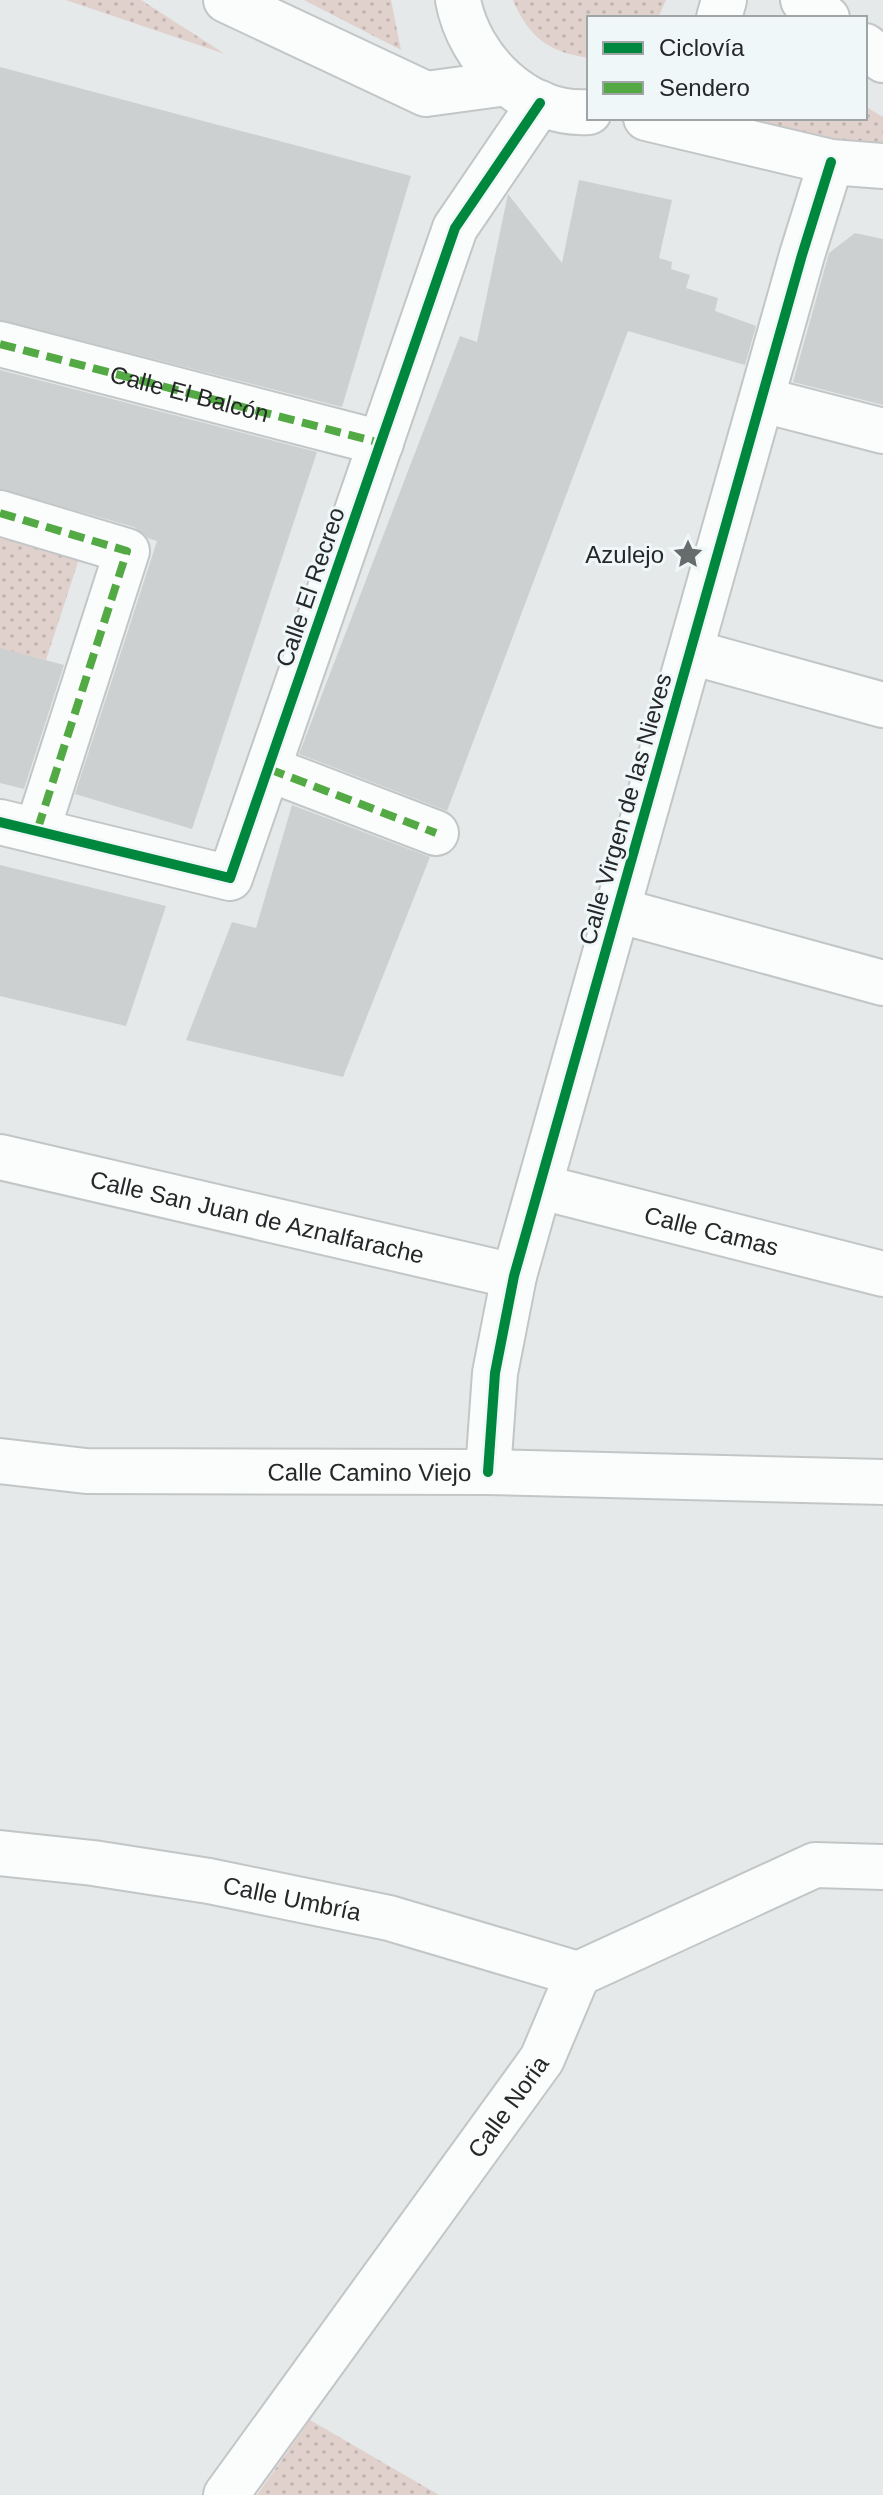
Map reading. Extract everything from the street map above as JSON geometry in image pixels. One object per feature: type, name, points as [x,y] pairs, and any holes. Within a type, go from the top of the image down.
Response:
[{"type":"street","points":[[226,0],[426,94],[523,93],[580,113],[587,112]]},
{"type":"street","points":[[458,0],[461,17],[477,52],[523,93]]},
{"type":"street","points":[[803,0],[824,16]]},
{"type":"street","points":[[867,48],[883,60]]},
{"type":"street","name":"Calle El Recreo","points":[[18,826],[230,878],[455,228],[523,93]]},
{"type":"street","points":[[654,120],[831,162],[883,166]]},
{"type":"street","name":"Calle Virgen de las Nieves","points":[[488,1472],[495,1373],[514,1276],[802,255],[831,162]]},
{"type":"street","name":"Calle El Balcón","points":[[0,344],[381,443]]},
{"type":"street","points":[[763,400],[883,431]]},
{"type":"street","points":[[0,513],[127,551],[18,826]]},
{"type":"street","points":[[691,652],[883,705]]},
{"type":"street","points":[[269,769],[436,833]]},
{"type":"street","points":[[617,910],[883,983]]},
{"type":"street","name":"Calle San Juan de Aznalfarache","points":[[0,1157],[514,1276]]},
{"type":"street","name":"Calle Camas","points":[[541,1187],[883,1274]]},
{"type":"street","name":"Calle Camino Viejo","points":[[0,1461],[86,1471],[488,1472],[883,1482]]},
{"type":"street","name":"Calle Umbría","points":[[0,1853],[93,1863],[209,1881],[389,1918],[578,1974]]},
{"type":"street","points":[[578,1974],[815,1865],[883,1867]]},
{"type":"street","name":"Calle Noria","points":[[226,2495],[542,2059],[578,1974]]},
{"type":"shaded area","points":[[66,0],[141,0],[225,54]]},
{"type":"shaded area","points":[[304,0],[391,0],[401,50]]},
{"type":"shaded area","points":[[513,0],[666,0],[659,16],[587,16],[587,58],[562,52],[542,41],[519,13]]},
{"type":"shaded area","points":[[867,107],[883,117],[883,148],[746,120],[867,120]]},
{"type":"shaded area","points":[[0,535],[80,556],[46,660],[0,649]]},
{"type":"shaded area","points":[[310,2420],[439,2495],[257,2495]]},
{"type":"building","points":[[0,67],[411,176],[342,407],[0,320]]},
{"type":"building","points":[[579,180],[672,200],[659,258],[672,262],[671,269],[690,275],[686,288],[718,298],[715,311],[756,326],[745,365],[628,331],[447,811],[299,754],[460,336],[477,342],[508,194],[562,263]]},
{"type":"building","points":[[855,233],[883,239],[883,405],[793,382],[829,253]]},
{"type":"building","points":[[0,370],[317,452],[192,829],[75,794],[157,541],[134,527],[0,489]]},
{"type":"building","points":[[0,648],[64,665],[24,789],[0,783]]},
{"type":"building","points":[[292,805],[430,857],[343,1077],[186,1040],[232,922],[256,928]]},
{"type":"building","points":[[0,865],[166,906],[126,1026],[0,996]]},
{"type":"marked path","points":[[0,344],[381,443]]},
{"type":"marked path","points":[[0,513],[127,551],[37,831]]},
{"type":"marked path","points":[[269,769],[436,833]]},
{"type":"cycle path","points":[[0,822],[230,878],[455,228],[540,103]]},
{"type":"cycle path","points":[[488,1472],[495,1373],[514,1276],[802,255],[831,162]]},
{"type":"place","name":"Azulejo","points":[[688,554]]}]
